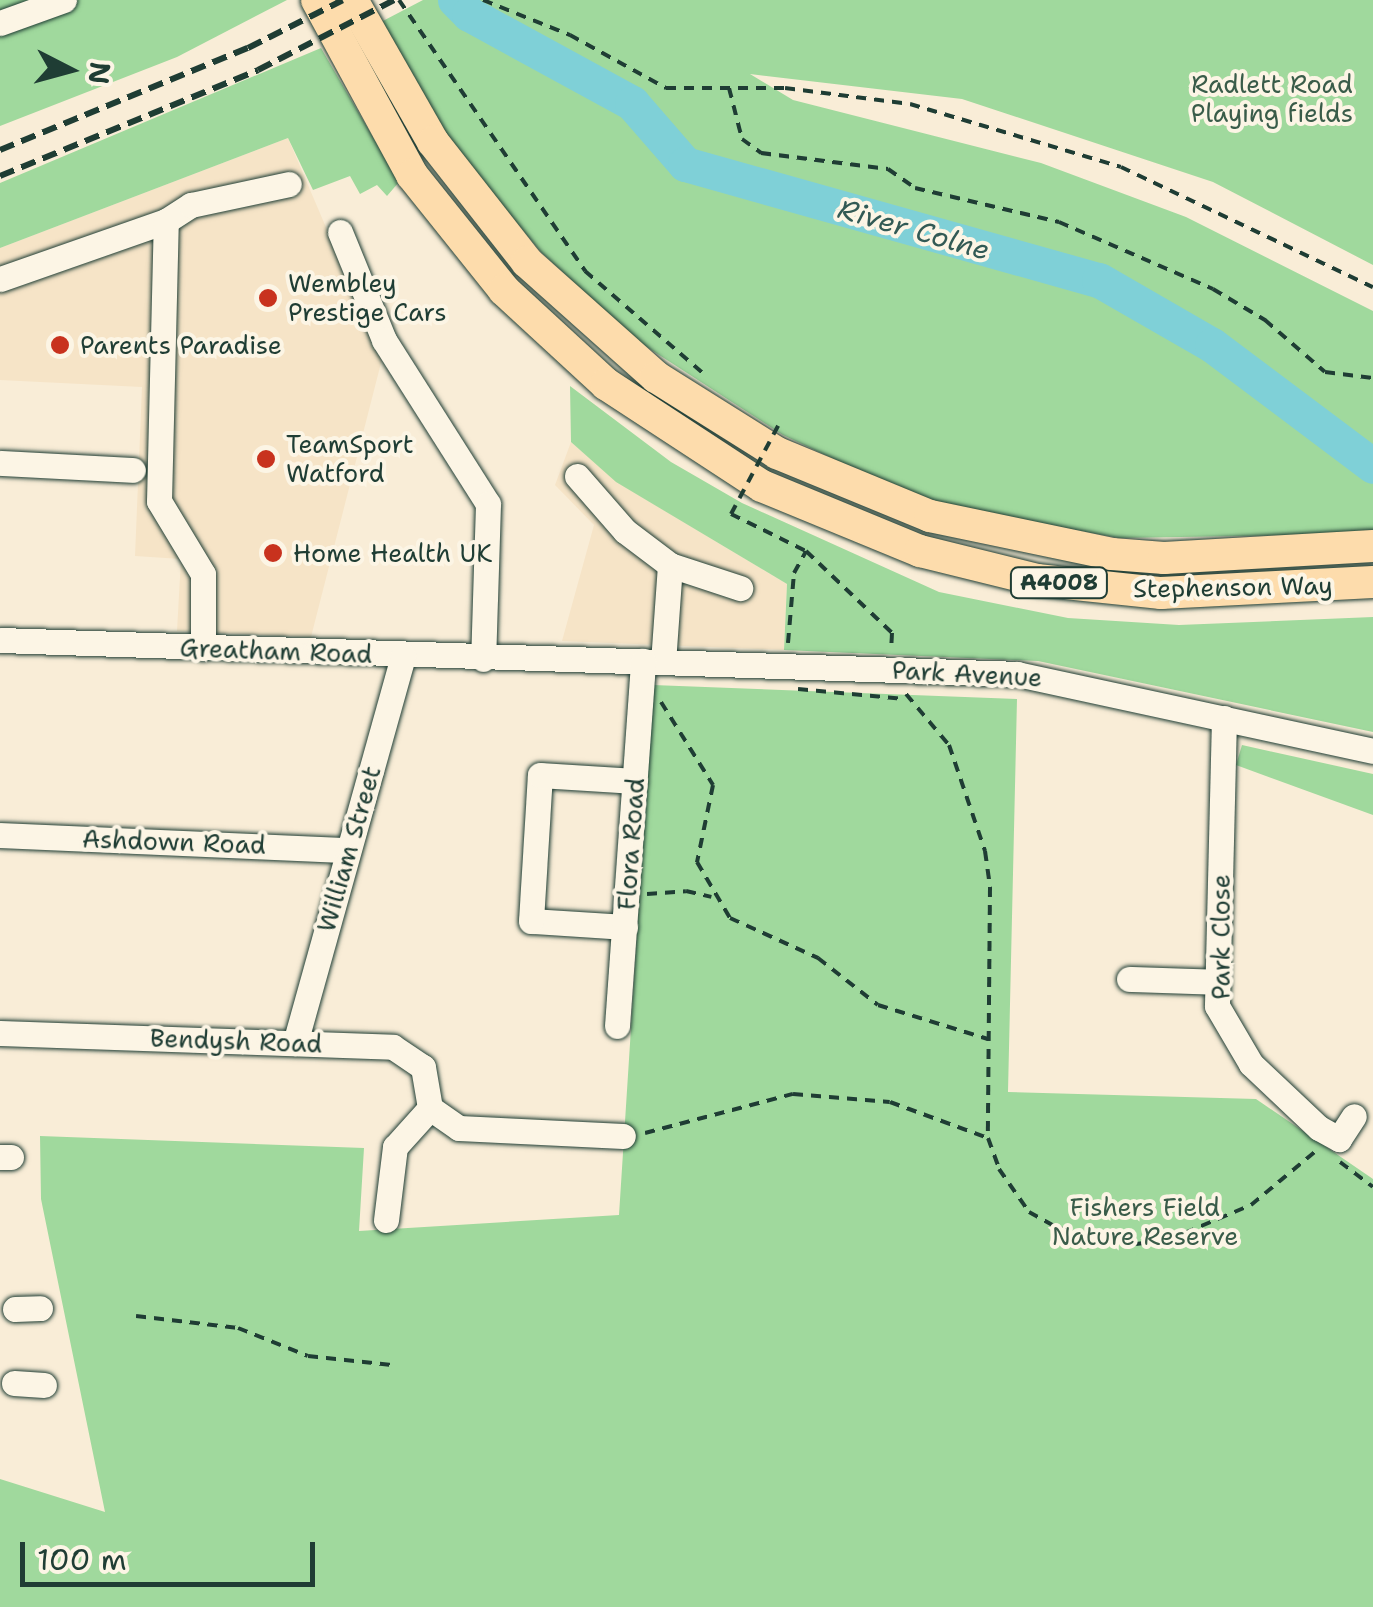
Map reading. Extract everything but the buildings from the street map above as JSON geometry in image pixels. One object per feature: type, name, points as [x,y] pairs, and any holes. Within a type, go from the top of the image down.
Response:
[{"type":"main road","name":"Stephenson Way","points":[[316,0],[403,161],[492,276],[606,384],[762,486],[920,552],[1037,580],[1161,593],[1373,582]]},
{"type":"main road","name":"Stephenson Way","points":[[352,0],[442,156],[527,262],[656,377],[777,452],[930,516],[1096,552],[1164,558],[1373,546]]},
{"type":"street","points":[[11,14],[64,0]]},
{"type":"street","points":[[0,279],[166,221],[191,205],[289,184]]},
{"type":"street","points":[[166,221],[159,501],[203,574],[203,648]]},
{"type":"street","points":[[340,232],[384,340],[488,504],[483,659]]},
{"type":"street","points":[[0,463],[133,470]]},
{"type":"street","points":[[577,476],[624,531],[670,565],[740,588]]},
{"type":"street","name":"Flora Road","points":[[617,1026],[642,688],[653,661],[670,565]]},
{"type":"street","name":"Greatham Road","points":[[0,640],[483,659],[552,657]]},
{"type":"street","name":"William Street","points":[[295,1042],[403,656]]},
{"type":"street","name":"Park Avenue","points":[[552,657],[1053,679],[1373,751]]},
{"type":"street","name":"Park Close","points":[[1224,718],[1217,1006],[1250,1064],[1339,1139],[1354,1116]]},
{"type":"street","points":[[625,927],[531,921],[540,776],[635,781]]},
{"type":"street","name":"Ashdown Road","points":[[0,835],[348,850]]},
{"type":"street","points":[[1129,980],[1218,982]]},
{"type":"street","name":"Bendysh Road","points":[[0,1033],[295,1042],[408,1052],[423,1067],[430,1108]]},
{"type":"street","points":[[386,1220],[394,1147],[430,1108],[459,1128],[623,1136]]},
{"type":"street","points":[[14,1383],[44,1385]]},
{"type":"path","points":[[399,0],[585,271],[716,382]]},
{"type":"path","points":[[483,0],[570,35],[666,88],[729,88],[910,104],[1121,167],[1373,287]]},
{"type":"path","points":[[729,88],[742,139],[760,153],[888,170],[915,188],[1059,222],[1213,289],[1266,320],[1325,372],[1373,378]]},
{"type":"path","points":[[763,414],[778,424],[731,514],[806,552],[892,633],[891,670]]},
{"type":"path","points":[[806,552],[792,588],[787,665],[792,684],[804,695],[905,699],[949,745],[990,887],[988,1138],[1000,1169],[1029,1212],[1058,1228],[1136,1244],[1168,1240],[1251,1205],[1321,1146],[1373,1187]]},
{"type":"path","points":[[642,688],[665,704],[713,784],[697,844],[713,898],[745,930],[801,948],[878,1005],[990,1040]]},
{"type":"path","points":[[627,894],[686,891],[713,898]]},
{"type":"path","points":[[623,1136],[793,1094],[890,1102],[988,1138]]},
{"type":"path","points":[[136,1316],[238,1328],[308,1356],[392,1365]]},
{"type":"shaded area","points":[[288,138],[382,359],[311,637],[177,631],[181,559],[135,556],[142,387],[0,380],[0,248]]},
{"type":"shaded area","points":[[571,442],[617,482],[787,584],[784,650],[562,641],[594,525],[555,485]]},
{"type":"green space","points":[[0,0],[287,0],[177,57],[0,126]]},
{"type":"green space","name":"Radlett Road Playing fields","points":[[423,0],[1373,0],[1373,265],[1213,182],[962,99],[750,74],[793,100],[1041,163],[1186,217],[1373,311],[1373,534],[1119,538],[925,502],[783,435],[636,340],[541,252],[443,135],[379,23]]},
{"type":"green space","points":[[321,48],[399,182],[387,196],[377,185],[360,194],[350,176],[313,190],[288,138],[0,248],[0,183]]},
{"type":"green space","points":[[570,386],[671,462],[742,503],[939,592],[1068,618],[1179,625],[1373,617],[1373,732],[1038,661],[784,650],[787,584],[616,482],[571,442]]},
{"type":"green space","name":"Fishers Field Nature Reserve","points":[[653,685],[1017,699],[1008,1092],[1256,1099],[1373,1179],[1373,1607],[0,1607],[0,1479],[105,1512],[41,1199],[40,1136],[364,1148],[359,1231],[619,1215]]},
{"type":"green space","points":[[1242,745],[1373,774],[1373,815],[1236,765]]},
{"type":"waterway","name":"River Colne","points":[[455,0],[469,14],[632,103],[685,164],[1099,280],[1212,345],[1373,466]]},
{"type":"railway","points":[[0,150],[248,48],[343,0]]},
{"type":"railway","points":[[0,176],[258,70],[394,0]]},
{"type":"place","name":"Wembley Prestige Cars","points":[[268,298]]},
{"type":"place","name":"Parents Paradise","points":[[60,345]]},
{"type":"place","name":"TeamSport Watford","points":[[266,459]]},
{"type":"place","name":"Home Health UK","points":[[273,553]]}]
